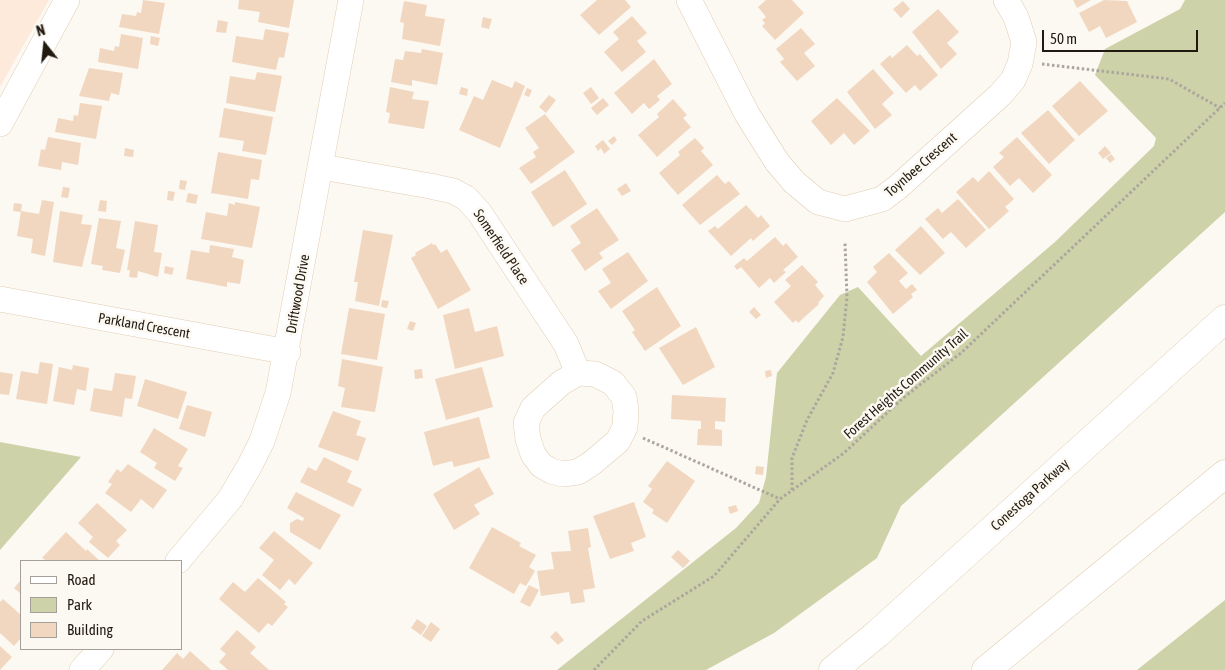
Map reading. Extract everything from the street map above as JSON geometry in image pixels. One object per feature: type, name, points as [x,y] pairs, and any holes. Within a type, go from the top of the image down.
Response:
[{"type":"highway","name":"Conestoga Parkway","points":[[833,670],[884,627],[1225,319]]},
{"type":"highway","points":[[986,670],[1225,474]]},
{"type":"street","points":[[0,124],[67,0]]},
{"type":"street","name":"Driftwood Drive","points":[[179,560],[230,499],[262,441],[278,393],[288,352],[351,0]]},
{"type":"street","name":"Toynbee Crescent","points":[[689,0],[747,114],[777,162],[794,182],[818,202],[845,209],[882,198],[898,187],[1000,95],[1013,80],[1020,64],[1024,42],[1016,17],[1006,0]]},
{"type":"street","name":"Somerfield Place","points":[[322,167],[430,186],[453,191],[466,198],[479,212],[560,336],[578,373]]},
{"type":"street","name":"Parkland Crescent","points":[[0,298],[288,352]]},
{"type":"street","points":[[82,670],[100,650]]},
{"type":"path","points":[[1020,64],[1046,64],[1169,79],[1220,108]]},
{"type":"path","name":"Forest Heights Community Trail","points":[[594,670],[642,622],[714,576],[780,499],[844,453],[903,398],[961,353],[1225,103]]},
{"type":"path","points":[[792,490],[792,458],[807,420],[834,373],[843,337],[847,297],[845,243]]},
{"type":"path","points":[[639,437],[780,499]]},
{"type":"shaded area","points":[[0,0],[49,0],[0,87]]},
{"type":"green space","points":[[1185,0],[1225,0],[1225,212],[901,506],[877,558],[774,633],[706,670],[557,670],[736,528],[759,503],[766,477],[777,373],[840,295],[858,287],[921,356],[1055,242],[1154,146],[1156,138],[1095,75],[1105,49],[1180,9]]},
{"type":"green space","points":[[0,442],[81,457],[0,550]]},
{"type":"green space","points":[[1225,600],[1225,670],[1137,670]]},
{"type":"building","points":[[143,0],[165,3],[159,34],[119,27],[122,14],[136,16],[137,12],[141,13]]},
{"type":"building","points":[[239,0],[294,0],[289,28],[258,22],[260,12],[238,9]]},
{"type":"building","points":[[597,0],[625,0],[631,7],[599,35],[580,15]]},
{"type":"building","points":[[766,0],[792,0],[804,13],[775,40],[762,26],[765,23],[762,20],[766,17],[758,7]]},
{"type":"building","points":[[1073,0],[1091,0],[1077,8]]},
{"type":"building","points":[[1104,0],[1127,1],[1137,22],[1106,38],[1100,26],[1089,32],[1079,13]]},
{"type":"building","points":[[404,1],[427,5],[425,16],[445,19],[440,46],[402,39],[404,23],[400,22]]},
{"type":"building","points":[[903,1],[910,9],[901,18],[893,9]]},
{"type":"building","points":[[938,9],[959,32],[947,43],[957,54],[941,69],[912,32]]},
{"type":"building","points":[[632,16],[647,33],[637,41],[646,52],[622,72],[604,52],[619,39],[613,32]]},
{"type":"building","points":[[483,17],[492,19],[489,29],[481,27]]},
{"type":"building","points":[[218,20],[228,22],[226,33],[216,32]]},
{"type":"building","points":[[801,28],[815,44],[804,53],[815,66],[797,81],[780,62],[784,59],[776,49]]},
{"type":"building","points":[[265,29],[289,33],[284,58],[279,57],[276,70],[232,62],[236,36],[263,40]]},
{"type":"building","points":[[121,34],[143,38],[138,69],[98,62],[100,48],[114,51],[115,46],[119,47]]},
{"type":"building","points":[[151,36],[160,38],[158,46],[150,44]]},
{"type":"building","points":[[907,45],[917,56],[920,54],[938,75],[920,91],[915,85],[906,93],[880,64],[890,55],[892,58]]},
{"type":"building","points":[[422,49],[443,53],[437,85],[412,80],[412,86],[391,82],[395,59],[403,60],[405,51],[421,53]]},
{"type":"building","points":[[654,59],[672,84],[657,96],[660,100],[649,109],[644,103],[632,114],[614,93]]},
{"type":"building","points":[[89,68],[123,73],[119,95],[111,93],[109,101],[79,96]]},
{"type":"building","points":[[873,69],[894,93],[882,104],[892,115],[875,129],[847,92]]},
{"type":"building","points":[[257,72],[282,76],[275,112],[226,103],[230,76],[255,80]]},
{"type":"building","points":[[492,80],[512,88],[515,81],[525,86],[500,148],[459,130],[474,96],[483,100]]},
{"type":"building","points":[[1080,81],[1108,111],[1079,136],[1052,106]]},
{"type":"building","points":[[390,87],[414,92],[412,99],[429,101],[424,129],[388,123],[390,113],[386,112]]},
{"type":"building","points":[[461,87],[468,89],[467,96],[459,94]]},
{"type":"building","points":[[591,87],[599,98],[591,104],[583,93]]},
{"type":"building","points":[[527,88],[532,90],[529,97],[524,95]]},
{"type":"building","points":[[549,95],[556,100],[546,113],[539,107]]},
{"type":"building","points":[[603,98],[609,105],[597,115],[591,108]]},
{"type":"building","points":[[837,98],[870,131],[854,145],[844,133],[831,145],[811,121]]},
{"type":"building","points":[[673,99],[687,115],[683,118],[691,127],[657,157],[638,135],[659,117],[657,114]]},
{"type":"building","points":[[80,103],[102,106],[96,139],[55,132],[58,118],[73,121],[74,115],[78,116]]},
{"type":"building","points":[[224,108],[273,117],[266,155],[242,151],[244,141],[219,137]]},
{"type":"building","points":[[1048,110],[1075,140],[1049,164],[1021,133]]},
{"type":"building","points":[[545,114],[575,152],[531,184],[519,168],[536,157],[533,152],[539,148],[525,128]]},
{"type":"building","points":[[614,136],[617,140],[612,145],[608,141]]},
{"type":"building","points":[[48,137],[81,143],[78,165],[62,162],[61,170],[38,166],[41,149],[45,150]]},
{"type":"building","points":[[1017,137],[1052,175],[1033,193],[1019,178],[1010,186],[993,167],[1004,157],[999,153]]},
{"type":"building","points":[[695,138],[704,148],[701,151],[713,165],[678,195],[659,173],[680,155],[678,152]]},
{"type":"building","points":[[603,140],[610,149],[604,154],[601,148],[598,151],[595,146]]},
{"type":"building","points":[[1105,146],[1111,153],[1103,159],[1098,153]]},
{"type":"building","points":[[125,148],[134,150],[133,157],[124,156]]},
{"type":"building","points":[[218,152],[262,160],[259,180],[251,179],[248,199],[211,193]]},
{"type":"building","points":[[1111,154],[1115,159],[1110,163],[1106,158]]},
{"type":"building","points":[[565,170],[587,204],[553,227],[531,192]]},
{"type":"building","points":[[989,171],[1014,199],[1005,207],[1009,211],[989,229],[956,192],[973,177],[978,182]]},
{"type":"building","points":[[717,175],[725,184],[729,181],[740,194],[700,225],[682,205]]},
{"type":"building","points":[[180,180],[187,181],[185,190],[179,189]]},
{"type":"building","points":[[626,183],[631,191],[622,196],[617,189]]},
{"type":"building","points":[[63,187],[70,188],[68,198],[61,197]]},
{"type":"building","points":[[168,191],[175,192],[173,201],[167,200]]},
{"type":"building","points":[[188,193],[198,195],[196,204],[186,202]]},
{"type":"building","points":[[958,199],[986,230],[966,248],[951,232],[943,239],[925,219],[938,208],[942,213]]},
{"type":"building","points":[[42,200],[54,202],[45,256],[31,253],[33,239],[17,236],[21,211],[39,214]]},
{"type":"building","points":[[100,200],[107,201],[106,212],[98,211]]},
{"type":"building","points":[[235,202],[260,207],[252,248],[201,239],[206,212],[227,216],[229,203],[235,205]]},
{"type":"building","points":[[14,203],[22,204],[21,212],[13,211]]},
{"type":"building","points":[[746,205],[758,218],[761,215],[770,226],[753,241],[751,238],[731,256],[708,231],[715,226],[718,229]]},
{"type":"building","points":[[597,208],[619,240],[599,253],[603,258],[585,271],[571,250],[581,243],[570,226]]},
{"type":"building","points":[[60,211],[83,215],[81,224],[92,225],[82,267],[53,262]]},
{"type":"building","points":[[99,218],[121,221],[116,248],[125,250],[120,273],[102,270],[103,266],[91,264]]},
{"type":"building","points":[[135,221],[158,225],[154,252],[162,253],[158,277],[138,271],[137,278],[129,277],[130,270],[127,270]]},
{"type":"building","points":[[921,226],[945,253],[920,275],[895,250]]},
{"type":"building","points":[[363,230],[393,235],[379,306],[355,301],[358,282],[354,282]]},
{"type":"building","points":[[775,237],[783,246],[786,243],[798,257],[783,270],[786,272],[774,283],[770,278],[759,288],[741,267],[737,270],[734,266],[744,258],[747,261]]},
{"type":"building","points":[[432,243],[433,245],[435,244],[441,253],[447,249],[471,290],[438,309],[411,258],[416,255],[415,253]]},
{"type":"building","points":[[210,245],[234,249],[232,257],[244,260],[240,284],[227,282],[227,287],[186,279],[191,250],[209,253]]},
{"type":"building","points":[[628,252],[648,281],[611,309],[598,291],[611,283],[602,269]]},
{"type":"building","points":[[889,253],[908,273],[899,281],[906,289],[912,284],[917,290],[911,294],[913,297],[893,314],[867,282],[877,272],[873,267]]},
{"type":"building","points":[[802,265],[818,282],[815,285],[824,296],[819,304],[798,323],[796,320],[793,323],[774,302],[791,286],[785,280]]},
{"type":"building","points":[[165,266],[174,268],[172,275],[164,273]]},
{"type":"building","points":[[657,287],[681,326],[645,351],[632,332],[635,330],[622,311]]},
{"type":"building","points":[[382,300],[389,301],[387,308],[381,307]]},
{"type":"building","points":[[754,307],[761,315],[756,319],[749,312]]},
{"type":"building","points":[[349,308],[385,314],[377,360],[341,354]]},
{"type":"building","points":[[469,308],[475,332],[497,326],[504,356],[455,369],[443,315]]},
{"type":"building","points":[[410,321],[416,323],[413,331],[407,329]]},
{"type":"building","points":[[696,327],[715,367],[683,385],[659,348]]},
{"type":"building","points":[[342,359],[383,367],[375,412],[341,407],[345,388],[338,386]]},
{"type":"building","points":[[40,362],[53,364],[47,404],[16,399],[21,371],[38,374]]},
{"type":"building","points":[[73,365],[89,368],[86,391],[77,389],[74,405],[53,401],[59,367],[72,370]]},
{"type":"building","points":[[482,367],[493,407],[446,420],[435,379]]},
{"type":"building","points":[[422,369],[423,378],[415,379],[414,370]]},
{"type":"building","points":[[771,370],[772,376],[766,378],[765,371]]},
{"type":"building","points":[[0,372],[13,374],[9,395],[0,394]]},
{"type":"building","points":[[115,373],[136,376],[132,399],[125,398],[122,417],[90,411],[94,388],[112,391]]},
{"type":"building","points":[[145,379],[187,392],[178,419],[137,406]]},
{"type":"building","points":[[672,395],[726,398],[725,422],[715,421],[715,429],[722,430],[722,446],[697,445],[698,429],[701,429],[701,421],[671,419]]},
{"type":"building","points":[[187,405],[212,412],[205,437],[179,429]]},
{"type":"building","points":[[333,411],[361,421],[356,435],[366,438],[358,461],[318,447]]},
{"type":"building","points":[[479,417],[490,458],[454,467],[452,461],[433,466],[424,432]]},
{"type":"building","points":[[154,428],[188,449],[178,466],[183,468],[175,481],[154,468],[157,463],[140,452]]},
{"type":"building","points":[[324,457],[352,471],[347,482],[362,489],[353,507],[300,482],[308,467],[316,471]]},
{"type":"building","points":[[667,461],[695,481],[667,523],[652,513],[654,510],[643,502],[652,489],[648,486]]},
{"type":"building","points":[[128,464],[167,490],[153,509],[141,499],[131,512],[105,493],[112,484],[108,482],[117,469],[121,472]]},
{"type":"building","points":[[756,466],[764,467],[763,475],[755,474]]},
{"type":"building","points":[[479,467],[494,494],[474,505],[480,514],[454,530],[433,494]]},
{"type":"building","points":[[296,492],[341,515],[320,550],[290,532],[290,523],[297,519],[303,521],[304,518],[287,508]]},
{"type":"building","points":[[634,502],[646,537],[631,543],[634,551],[610,559],[593,516]]},
{"type":"building","points":[[97,503],[127,530],[116,541],[120,545],[108,558],[89,542],[93,537],[78,523]]},
{"type":"building","points":[[736,505],[738,511],[730,514],[728,507]]},
{"type":"building","points":[[492,527],[521,543],[519,546],[536,555],[529,567],[535,571],[526,586],[520,583],[514,594],[469,568]]},
{"type":"building","points":[[588,528],[591,547],[588,548],[595,588],[583,590],[585,602],[571,604],[569,592],[541,596],[537,571],[554,569],[551,552],[571,551],[568,531]]},
{"type":"building","points":[[274,531],[313,563],[295,585],[289,579],[280,590],[262,575],[274,560],[259,548]]},
{"type":"building","points":[[66,532],[86,551],[87,549],[99,560],[45,560],[42,558]]},
{"type":"building","points":[[678,550],[690,561],[683,568],[671,557]]},
{"type":"building","points":[[258,578],[286,602],[284,604],[288,607],[272,626],[268,623],[259,633],[219,599],[233,582],[245,592]]},
{"type":"building","points":[[20,581],[20,593],[14,588]]},
{"type":"building","points":[[529,585],[539,590],[530,607],[520,602]]},
{"type":"building","points":[[3,599],[20,614],[20,639],[14,646],[0,633],[0,602]]},
{"type":"building","points":[[417,619],[427,626],[421,635],[411,628]]},
{"type":"building","points":[[431,622],[440,629],[431,642],[422,636]]},
{"type":"building","points":[[237,630],[256,647],[250,653],[269,670],[228,670],[219,662],[226,654],[220,649]]},
{"type":"building","points":[[556,631],[564,640],[558,645],[550,637]]},
{"type":"building","points":[[0,646],[12,657],[0,670]]},
{"type":"building","points":[[190,651],[211,670],[162,670],[177,653],[183,659]]}]
